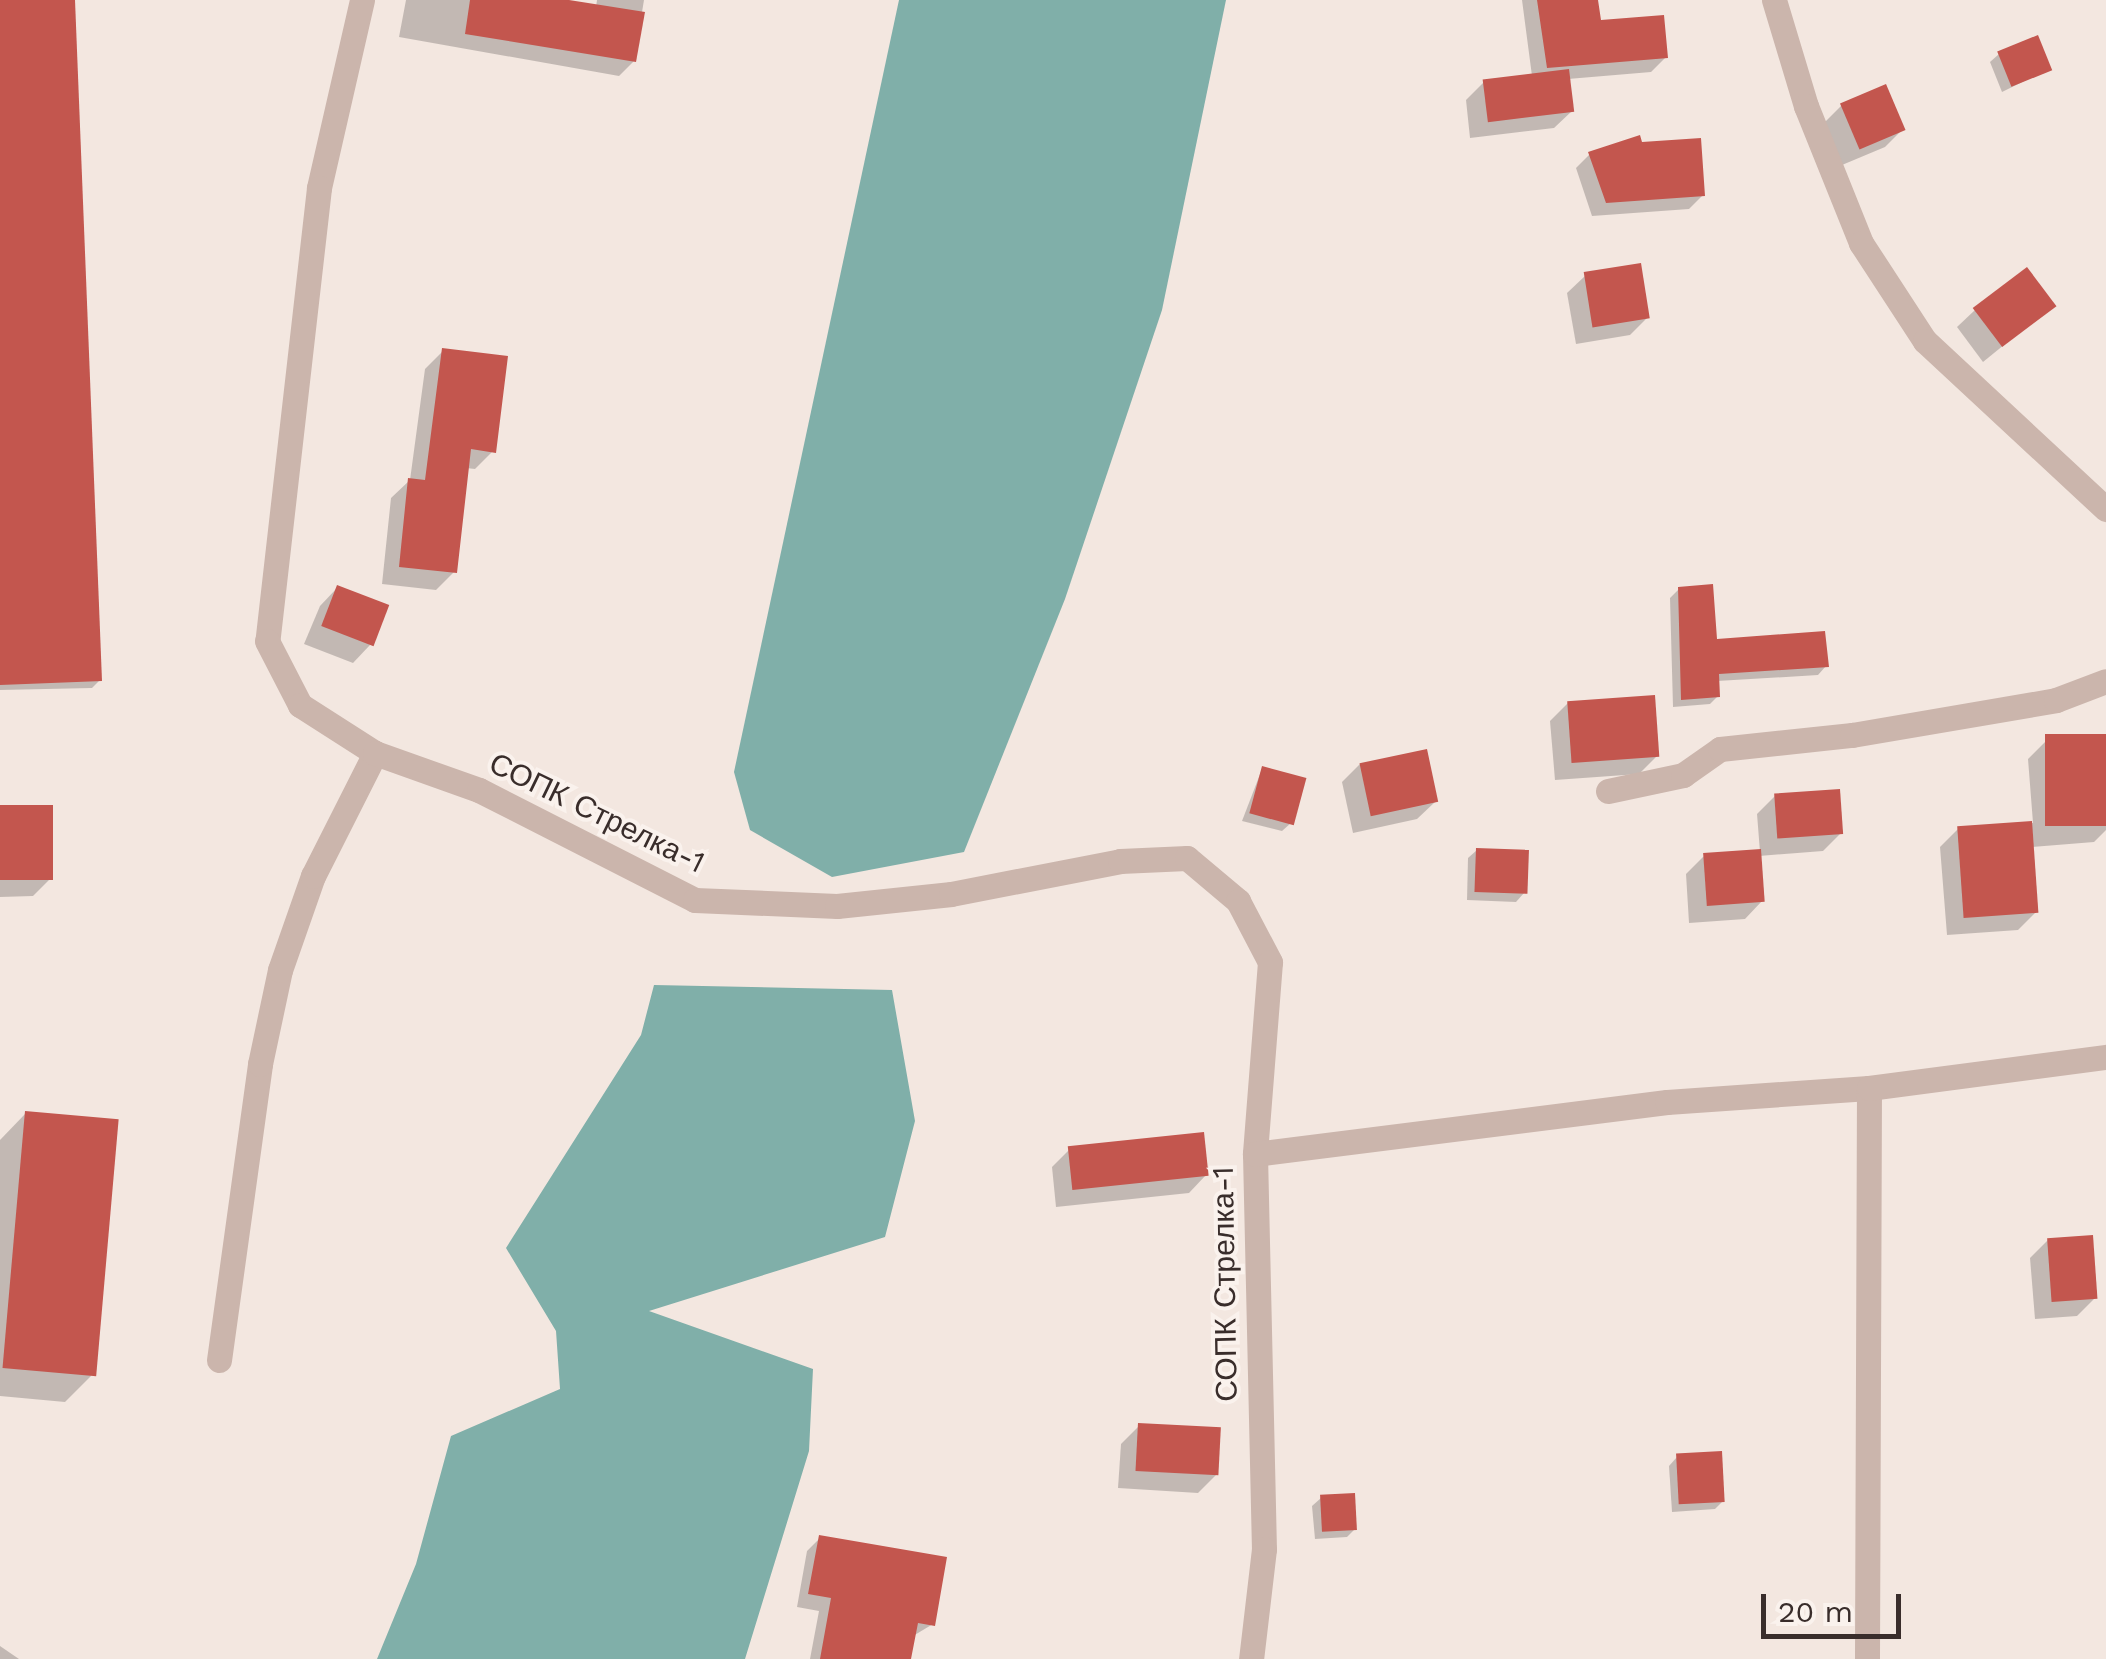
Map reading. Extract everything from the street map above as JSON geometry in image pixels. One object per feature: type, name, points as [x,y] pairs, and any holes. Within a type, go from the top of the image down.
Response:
[{"type":"street","name":"СОПК Стрелка-1","points":[[362,0],[319,188],[267,641],[300,704],[375,753],[479,790],[695,900],[837,906],[950,894],[1120,861],[1187,858],[1238,901],[1270,962],[1255,1154],[1264,1549],[1251,1659]]},
{"type":"street","points":[[1774,0],[1806,106],[1861,243],[1925,342],[2106,509]]},
{"type":"street","points":[[1608,791],[1683,775],[1720,749],[1852,735],[2056,700],[2106,680]]},
{"type":"street","points":[[219,1360],[260,1064],[280,970],[313,876],[375,753]]},
{"type":"street","points":[[1255,1154],[1667,1102],[1869,1088],[2106,1057]]},
{"type":"street","points":[[1867,1659],[1869,1088]]},
{"type":"water","points":[[899,0],[1226,0],[1162,310],[1065,599],[964,852],[832,877],[750,830],[734,772]]},
{"type":"water","points":[[654,985],[892,990],[915,1121],[885,1237],[649,1311],[813,1369],[809,1451],[745,1659],[377,1659],[416,1564],[451,1436],[560,1389],[556,1331],[506,1248],[641,1035]]},
{"type":"building","points":[[0,0],[75,0],[102,681],[0,685]]},
{"type":"building","points":[[470,0],[569,0],[645,12],[636,62],[465,34]]},
{"type":"building","points":[[1537,0],[1598,0],[1601,20],[1664,15],[1668,58],[1547,68]]},
{"type":"building","points":[[2038,35],[2052,70],[2011,87],[1997,51]]},
{"type":"building","points":[[1569,69],[1574,112],[1488,122],[1483,80]]},
{"type":"building","points":[[1886,84],[1906,130],[1860,150],[1840,104]]},
{"type":"building","points":[[1640,135],[1642,142],[1701,138],[1705,196],[1606,203],[1588,152]]},
{"type":"building","points":[[1641,263],[1650,318],[1592,327],[1584,272]]},
{"type":"building","points":[[2027,267],[2056,306],[2002,347],[1973,308]]},
{"type":"building","points":[[442,348],[508,356],[496,453],[471,449],[457,573],[399,567],[408,478],[425,480]]},
{"type":"building","points":[[1713,584],[1717,639],[1825,631],[1829,667],[1719,674],[1720,697],[1681,700],[1678,587]]},
{"type":"building","points":[[337,585],[389,605],[374,646],[321,626]]},
{"type":"building","points":[[1655,695],[1659,757],[1572,763],[1567,701]]},
{"type":"building","points":[[2045,734],[2106,734],[2106,826],[2045,826]]},
{"type":"building","points":[[1427,749],[1438,802],[1371,816],[1360,763]]},
{"type":"building","points":[[1262,766],[1306,778],[1294,825],[1249,813]]},
{"type":"building","points":[[1840,789],[1843,834],[1777,838],[1774,794]]},
{"type":"building","points":[[0,805],[53,805],[53,880],[0,880]]},
{"type":"building","points":[[2032,821],[2038,913],[1964,918],[1957,826]]},
{"type":"building","points":[[1476,848],[1529,850],[1527,894],[1474,892]]},
{"type":"building","points":[[1761,849],[1765,902],[1707,906],[1703,853]]},
{"type":"building","points":[[25,1111],[119,1119],[96,1376],[3,1368]]},
{"type":"building","points":[[1204,1132],[1209,1176],[1072,1190],[1068,1146]]},
{"type":"building","points":[[2093,1235],[2097,1299],[2052,1302],[2047,1238]]},
{"type":"building","points":[[1138,1423],[1221,1427],[1218,1475],[1135,1471]]},
{"type":"building","points":[[1722,1451],[1725,1502],[1679,1504],[1676,1453]]},
{"type":"building","points":[[1355,1493],[1357,1530],[1322,1532],[1320,1495]]},
{"type":"building","points":[[819,1535],[947,1557],[935,1626],[918,1623],[911,1659],[820,1659],[831,1598],[808,1594]]}]
